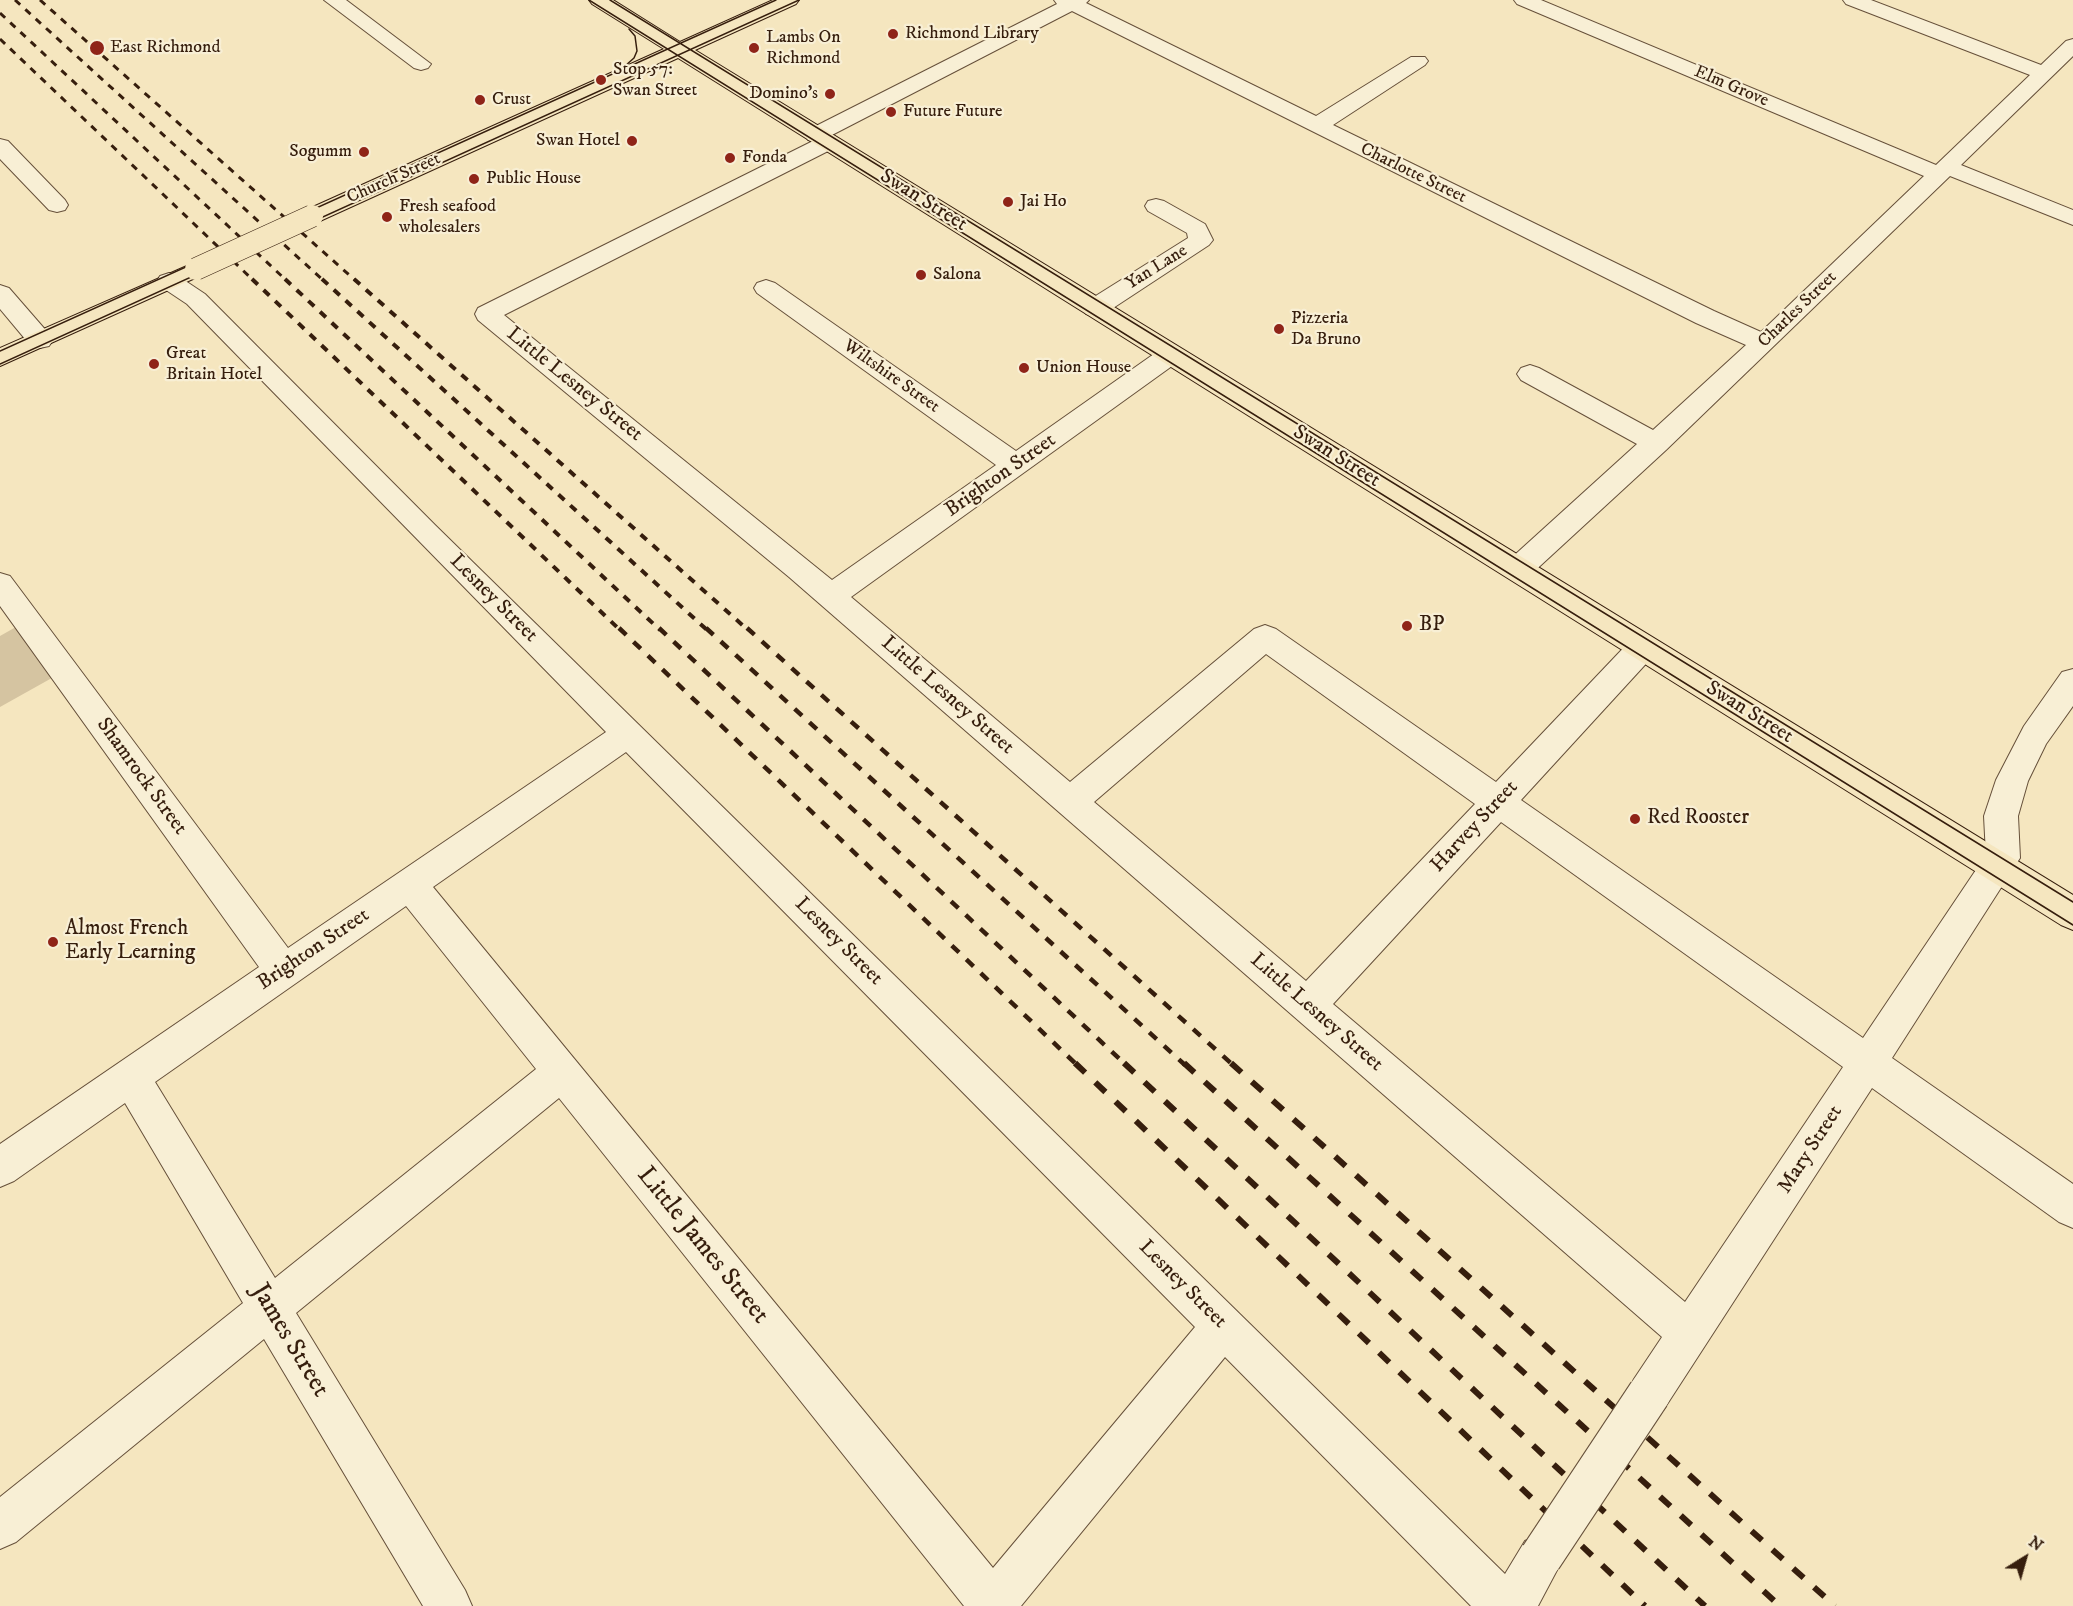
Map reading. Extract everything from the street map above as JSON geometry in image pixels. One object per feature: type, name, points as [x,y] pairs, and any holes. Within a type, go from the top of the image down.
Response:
[{"type":"main road","name":"Swan Street","points":[[600,0],[2073,914]]},
{"type":"main road","name":"Church Street","points":[[0,358],[789,0]]},
{"type":"street","points":[[334,0],[421,64]]},
{"type":"street","name":"Elm Grove","points":[[1524,0],[1942,170],[2073,218]]},
{"type":"street","points":[[1853,0],[2044,73]]},
{"type":"street","points":[[822,139],[1072,1]]},
{"type":"street","name":"Charlotte Street","points":[[1072,1],[1316,126],[1705,317],[1764,343]]},
{"type":"street","name":"Charles Street","points":[[1518,569],[1764,343],[2073,45]]},
{"type":"street","points":[[1316,126],[1418,61]]},
{"type":"street","name":"Little Lesney Street","points":[[822,139],[487,314],[831,596],[1690,1334]]},
{"type":"street","points":[[0,146],[57,205]]},
{"type":"street","name":"Yan Lane","points":[[1095,308],[1201,240],[1197,229],[1156,206]]},
{"type":"street","name":"Lesney Street","points":[[183,275],[196,299],[417,523],[1504,1606]]},
{"type":"street","name":"Wiltshire Street","points":[[766,288],[1016,465]]},
{"type":"street","points":[[0,293],[40,340]]},
{"type":"street","name":"Brighton Street","points":[[831,596],[1170,355]]},
{"type":"street","points":[[1530,374],[1656,442]]},
{"type":"street","name":"Shamrock Street","points":[[0,584],[283,971]]},
{"type":"street","points":[[1070,802],[1265,637],[2073,1208]]},
{"type":"street","name":"Harvey Street","points":[[1307,1006],[1643,647]]},
{"type":"street","name":"Mary Street","points":[[1512,1606],[1541,1557],[1997,867],[2002,858],[2001,816],[2012,780],[2035,735],[2073,681]]},
{"type":"street","name":"Brighton Street","points":[[0,1167],[629,733]]},
{"type":"street","name":"Little James Street","points":[[410,885],[993,1605]]},
{"type":"street","points":[[0,1526],[561,1072]]},
{"type":"street","name":"James Street","points":[[130,1076],[449,1606]]},
{"type":"street","points":[[993,1605],[1223,1326]]},
{"type":"shaded area","points":[[23,623],[59,674],[0,707],[0,636]]},
{"type":"tram line","points":[[589,0],[668,49]]},
{"type":"tram line","points":[[610,0],[680,43]]},
{"type":"tram line","points":[[680,43],[776,0]]},
{"type":"tram line","points":[[690,50],[799,0]]},
{"type":"tram line","points":[[625,66],[634,58],[637,51],[635,36],[629,29]]},
{"type":"tram line","points":[[668,49],[680,43]]},
{"type":"tram line","points":[[680,43],[690,50]]},
{"type":"tram line","points":[[0,351],[668,49]]},
{"type":"tram line","points":[[668,49],[678,55]]},
{"type":"tram line","points":[[678,55],[690,50]]},
{"type":"tram line","points":[[690,50],[2073,902]]},
{"type":"tram line","points":[[0,364],[678,55]]},
{"type":"tram line","points":[[678,55],[2073,925]]},
{"type":"railway","points":[[15,0],[324,281]]},
{"type":"railway","points":[[40,0],[356,281]]},
{"type":"railway","points":[[0,13],[287,281]]},
{"type":"railway","points":[[0,39],[254,281]]},
{"type":"railway","points":[[252,279],[620,630]]},
{"type":"railway","points":[[285,279],[660,630]]},
{"type":"railway","points":[[322,279],[707,630]]},
{"type":"railway","points":[[354,279],[748,630]]},
{"type":"railway","points":[[619,628],[1077,1065]]},
{"type":"railway","points":[[659,628],[1126,1065]]},
{"type":"railway","points":[[706,628],[1185,1065]]},
{"type":"railway","points":[[747,628],[1233,1065]]},
{"type":"railway","points":[[1075,1063],[1645,1606]]},
{"type":"railway","points":[[1124,1063],[1705,1606]]},
{"type":"railway","points":[[1184,1063],[1780,1606]]},
{"type":"railway","points":[[1231,1063],[1835,1606]]},
{"type":"place","name":"Richmond Library","points":[[893,34]]},
{"type":"place","name":"East Richmond","points":[[97,48]]},
{"type":"place","name":"Lambs On Richmond","points":[[754,48]]},
{"type":"place","name":"Stop 57: Swan Street","points":[[601,80]]},
{"type":"place","name":"Domino's","points":[[830,94]]},
{"type":"place","name":"Crust","points":[[480,100]]},
{"type":"place","name":"Future Future","points":[[891,112]]},
{"type":"place","name":"Swan Hotel","points":[[632,141]]},
{"type":"place","name":"Sogumm","points":[[364,152]]},
{"type":"place","name":"Fonda","points":[[730,158]]},
{"type":"place","name":"Public House","points":[[474,179]]},
{"type":"place","name":"Jai Ho","points":[[1008,202]]},
{"type":"place","name":"Fresh seafood wholesalers","points":[[387,217]]},
{"type":"place","name":"Salona","points":[[921,275]]},
{"type":"place","name":"Pizzeria Da Bruno","points":[[1279,329]]},
{"type":"place","name":"Great Britain Hotel","points":[[154,364]]},
{"type":"place","name":"Union House","points":[[1024,368]]},
{"type":"place","name":"BP","points":[[1407,626]]},
{"type":"place","name":"Red Rooster","points":[[1635,819]]},
{"type":"place","name":"Almost French Early Learning","points":[[53,942]]}]
